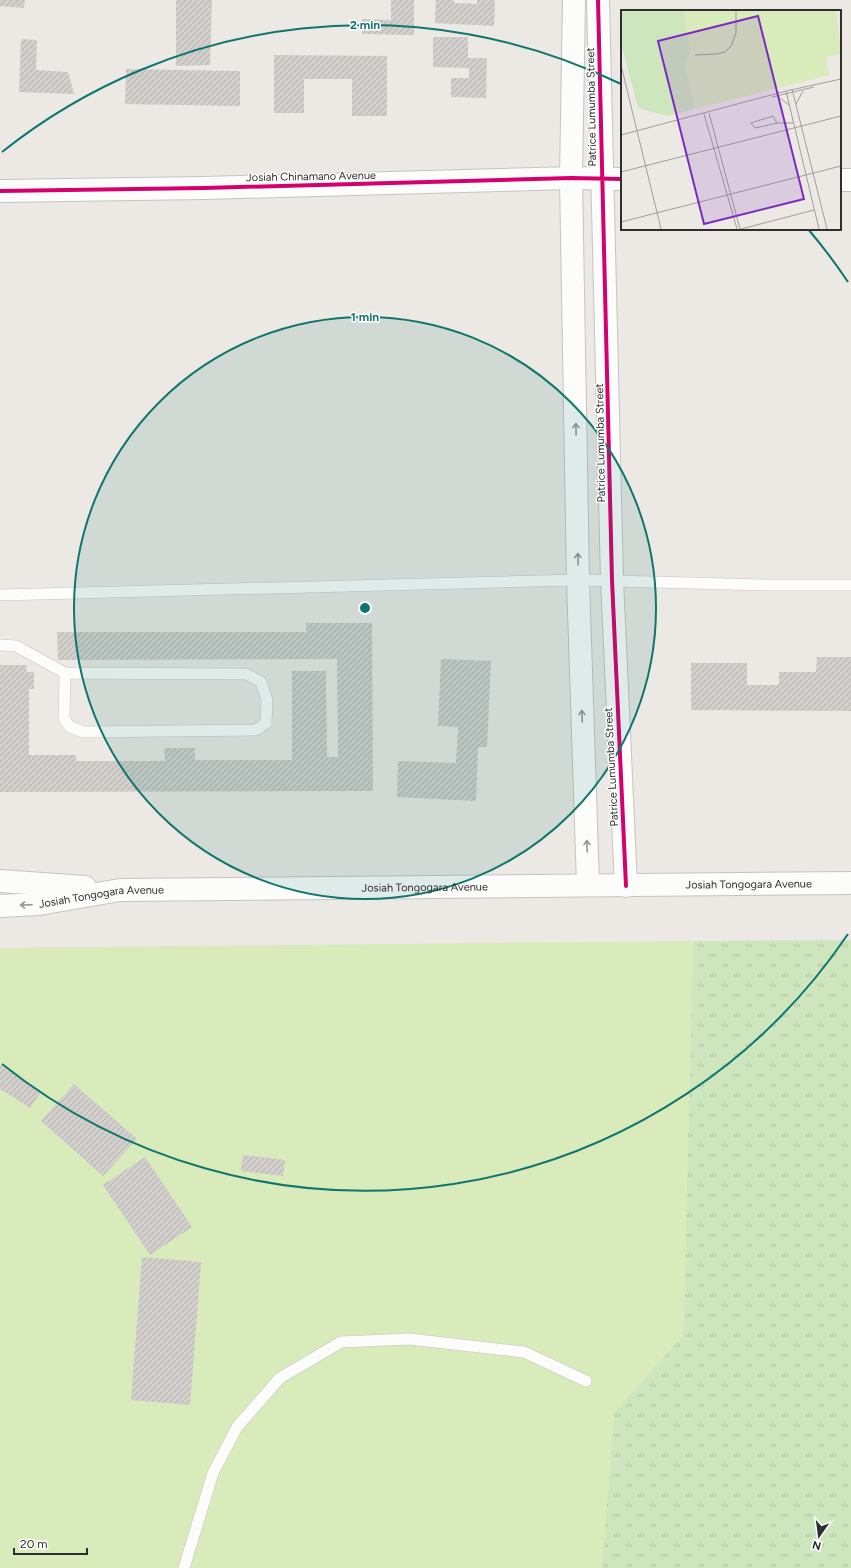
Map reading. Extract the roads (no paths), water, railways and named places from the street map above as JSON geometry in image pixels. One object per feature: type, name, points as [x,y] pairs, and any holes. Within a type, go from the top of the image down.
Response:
[{"type":"street","name":"Patrice Lumumba Street","points":[[574,0],[571,178],[578,580],[588,885]]},
{"type":"street","name":"Patrice Lumumba Street","points":[[598,0],[612,179],[612,580],[626,886]]},
{"type":"street","name":"Josiah Chinamano Avenue","points":[[0,191],[204,188],[571,178],[612,179]]},
{"type":"street","points":[[2,879],[120,890]]},
{"type":"street","name":"Josiah Tongogara Avenue","points":[[0,906],[39,904],[120,890],[851,883]]},
{"type":"lane","points":[[0,595],[578,580],[768,585],[851,585]]},
{"type":"lane","points":[[0,645],[16,646],[65,673],[246,674],[261,682],[267,700],[266,723],[256,730],[83,732],[70,727],[64,719],[65,673]]},
{"type":"lane","points":[[184,1568],[213,1473],[237,1427],[280,1378],[341,1342],[409,1339],[524,1352],[586,1381]]}]
